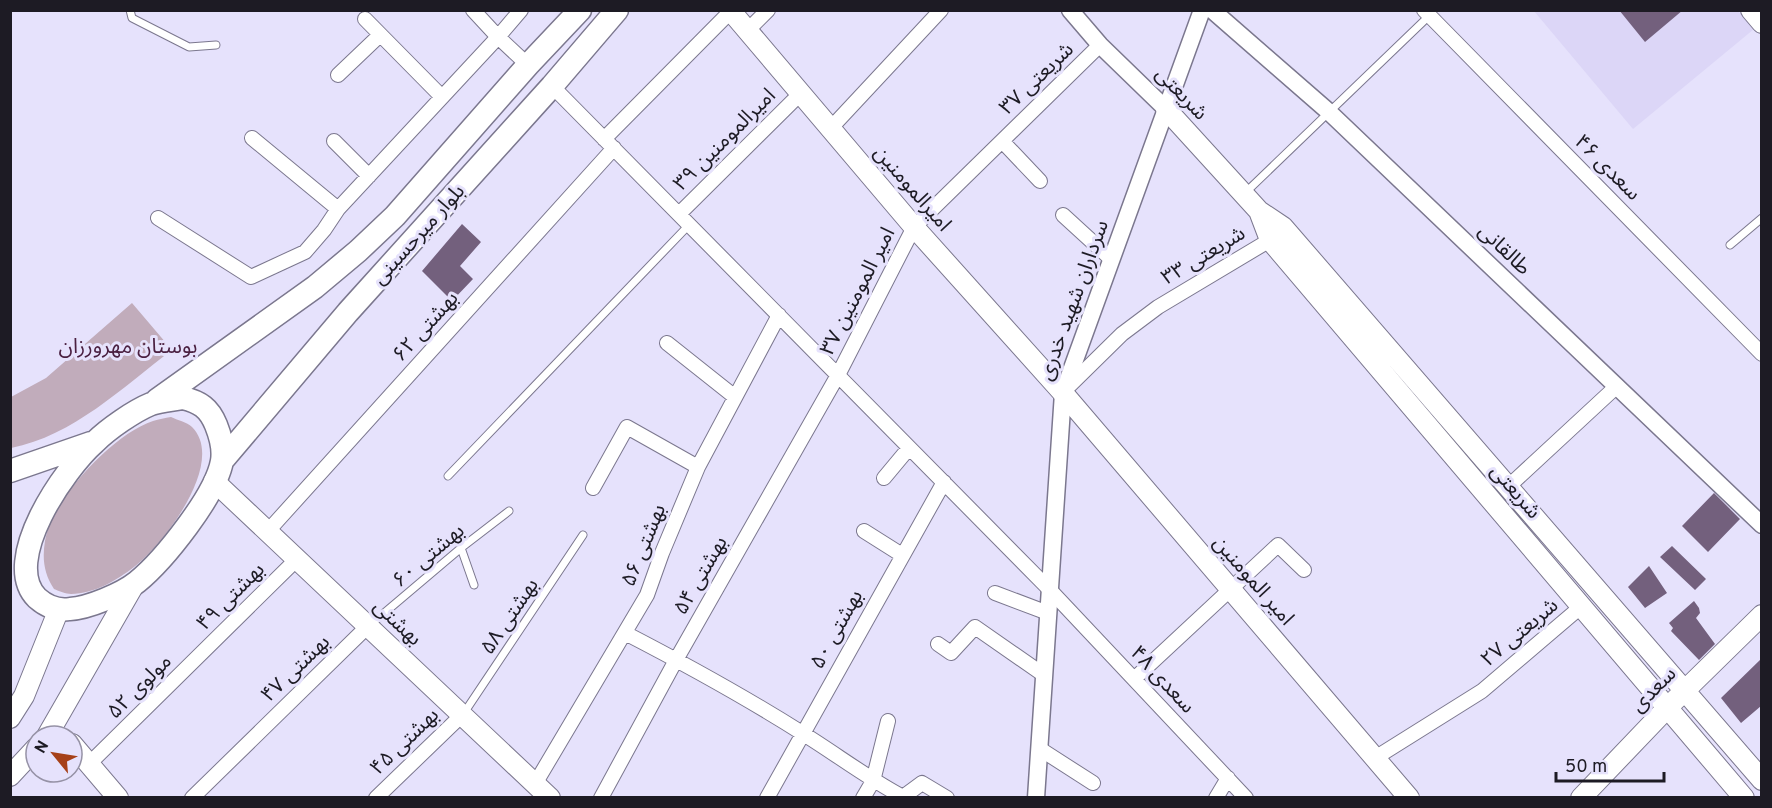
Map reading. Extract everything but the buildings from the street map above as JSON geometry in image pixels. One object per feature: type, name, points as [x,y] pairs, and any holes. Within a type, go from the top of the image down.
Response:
[{"type":"main road","name":"بلوار میرحسینی","points":[[95,441],[150,405],[315,287],[358,250],[395,216],[528,65],[580,10]]},
{"type":"main road","name":"بلوار میرحسینی","points":[[135,584],[180,536],[218,471],[355,303],[552,86],[617,10]]},
{"type":"main road","points":[[1751,10],[1761,23]]},
{"type":"main road","name":"امیرالمومنین","points":[[730,11],[914,227],[1063,393]]},
{"type":"main road","name":"شریعتی","points":[[1166,109],[1245,193],[1259,211],[1270,240],[1583,605],[1744,798]]},
{"type":"main road","name":"شریعتی","points":[[1259,211],[1283,227],[1761,780]]},
{"type":"main road","name":"امیر المومنین","points":[[1063,393],[1409,798]]},
{"type":"main road","points":[[150,405],[183,398],[198,402],[207,408],[219,433],[218,471]]},
{"type":"main road","points":[[10,471],[95,441]]},
{"type":"main road","points":[[52,607],[33,595],[25,573],[24,556],[27,540],[41,510],[60,481],[95,441]]},
{"type":"main road","name":"بهشتی","points":[[218,471],[268,531],[542,791]]},
{"type":"main road","points":[[10,589],[52,607],[76,609],[93,604],[135,584]]},
{"type":"main road","points":[[59,724],[135,584]]},
{"type":"main road","points":[[10,718],[24,696],[52,607]]},
{"type":"main road","name":"سعدی","points":[[1581,798],[1761,615]]},
{"type":"main road","points":[[84,758],[118,798]]},
{"type":"main road","points":[[10,776],[24,761]]},
{"type":"street","points":[[473,10],[498,38],[528,65]]},
{"type":"street","points":[[158,218],[251,277],[305,252],[338,209],[498,38],[521,10]]},
{"type":"street","points":[[747,31],[768,10]]},
{"type":"street","points":[[830,129],[941,10]]},
{"type":"street","name":"شریعتی","points":[[1070,10],[1100,45],[1166,109]]},
{"type":"street","name":"سرداران شهید خدری","points":[[1036,798],[1063,393],[1202,10]]},
{"type":"street","name":"طالقانی","points":[[1212,10],[1329,112],[1761,525]]},
{"type":"street","name":"بهشتی ۶۲","points":[[268,531],[609,144],[730,11]]},
{"type":"street","name":"سعدی ۴۶","points":[[1429,12],[1761,354]]},
{"type":"street","points":[[364,19],[442,97]]},
{"type":"street","points":[[338,75],[380,35]]},
{"type":"street","name":"شریعتی ۳۷","points":[[914,227],[1100,45]]},
{"type":"street","name":"سعدی ۴۸","points":[[552,86],[1050,590],[1246,798]]},
{"type":"street","name":"امیرالمومنین ۳۹","points":[[679,214],[800,94]]},
{"type":"street","points":[[252,138],[338,209]]},
{"type":"street","points":[[333,141],[369,176]]},
{"type":"street","points":[[1002,141],[1040,181]]},
{"type":"street","points":[[1063,214],[1111,259]]},
{"type":"street","name":"امیر المومنین ۳۷","points":[[838,375],[914,227]]},
{"type":"street","name":"شریعتی ۳۳","points":[[1063,393],[1122,334],[1158,307],[1270,240]]},
{"type":"street","name":"بهشتی ۵۶","points":[[542,791],[647,595],[698,467],[778,315]]},
{"type":"street","points":[[667,343],[735,397]]},
{"type":"street","name":"بهشتی ۵۴","points":[[601,798],[676,660],[838,375]]},
{"type":"street","points":[[1509,486],[1617,386]]},
{"type":"street","points":[[592,488],[627,428],[698,467]]},
{"type":"street","points":[[884,478],[909,448]]},
{"type":"street","name":"بهشتی ۵۰","points":[[767,798],[944,482]]},
{"type":"street","points":[[864,531],[902,555]]},
{"type":"street","points":[[1134,679],[1278,545],[1304,570]]},
{"type":"street","name":"بهشتی ۴۹","points":[[192,663],[297,559]]},
{"type":"street","points":[[995,593],[1048,613]]},
{"type":"street","name":"شریعتی ۲۷","points":[[1375,758],[1482,691],[1583,605]]},
{"type":"street","name":"بهشتی ۴۷","points":[[192,798],[368,627]]},
{"type":"street","points":[[938,644],[951,653],[975,627],[1044,675]]},
{"type":"street","points":[[625,633],[802,733],[873,781],[903,797],[922,783],[946,798]]},
{"type":"street","name":"مولوی ۵۲","points":[[89,764],[192,663]]},
{"type":"street","name":"بهشتی ۴۵","points":[[376,798],[462,715]]},
{"type":"street","points":[[863,798],[873,781],[888,721]]},
{"type":"street","points":[[1040,749],[1093,783]]},
{"type":"street","points":[[1216,798],[1228,778]]},
{"type":"lane","points":[[130,10],[132,18],[189,47],[216,45]]},
{"type":"lane","points":[[1245,193],[1429,12]]},
{"type":"lane","points":[[1730,245],[1761,218]]},
{"type":"lane","points":[[448,476],[689,225]]},
{"type":"lane","name":"بهشتی ۶۰","points":[[368,627],[461,548],[509,511]]},
{"type":"lane","name":"بهشتی ۵۸","points":[[462,715],[583,535]]},
{"type":"lane","points":[[461,548],[474,585]]},
{"type":"shaded area","points":[[1534,11],[1738,11],[1754,29],[1633,129]]},
{"type":"green space","name":"بوستان مهرورزان","points":[[132,303],[172,350],[116,394],[76,421],[34,442],[11,448],[11,397],[46,378]]},
{"type":"green space","points":[[171,417],[192,427],[201,442],[202,461],[197,481],[174,522],[146,556],[113,581],[88,592],[69,594],[54,589],[46,572],[44,548],[50,524],[59,506],[87,470],[120,439],[153,421]]}]
